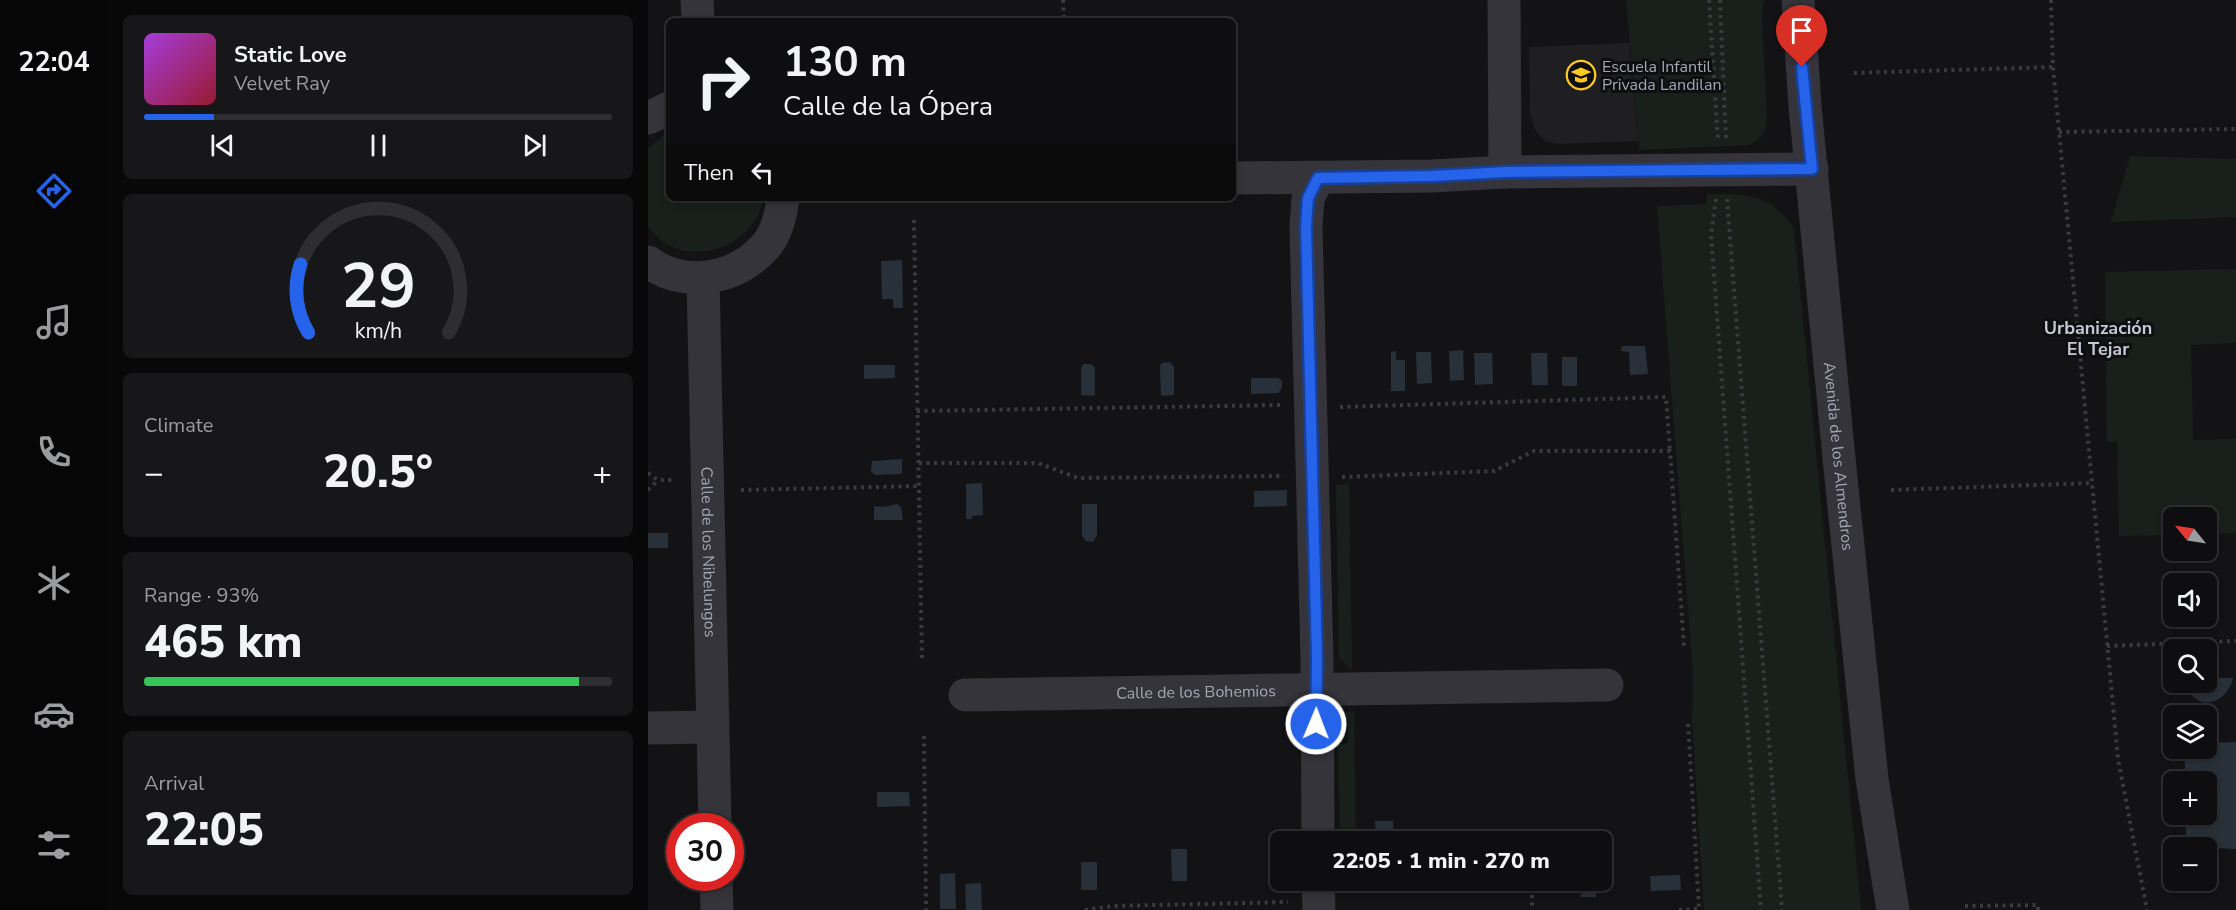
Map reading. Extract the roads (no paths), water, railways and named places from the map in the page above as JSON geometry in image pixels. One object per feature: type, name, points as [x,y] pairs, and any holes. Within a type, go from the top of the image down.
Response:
[{"type":"street","points":[[697,0],[698,18]]},
{"type":"street","points":[[1504,0],[1506,172]]},
{"type":"street","name":"Avenida de los Almendros","points":[[1798,0],[1812,169],[1872,779],[1893,910]]},
{"type":"street","points":[[648,117],[666,109]]},
{"type":"street","points":[[1236,178],[1432,176],[1724,167],[1812,169]]},
{"type":"street","points":[[1318,178],[1308,198],[1306,226],[1317,690],[1318,831]]},
{"type":"street","points":[[648,262],[657,269],[680,277],[703,278],[736,269],[764,248],[781,218],[783,201]]},
{"type":"street","name":"Calle de los Nibelungos","points":[[703,278],[715,813]]},
{"type":"street","name":"Calle de los Bohemios","points":[[965,695],[1607,685]]},
{"type":"street","points":[[648,728],[713,727]]},
{"type":"street","points":[[716,891],[717,910]]},
{"type":"place","name":"Escuela Infantil Privada Landilan","points":[[1581,75]]},
{"type":"district","name":"Urbanización El Tejar","points":[[2098,338]]}]
